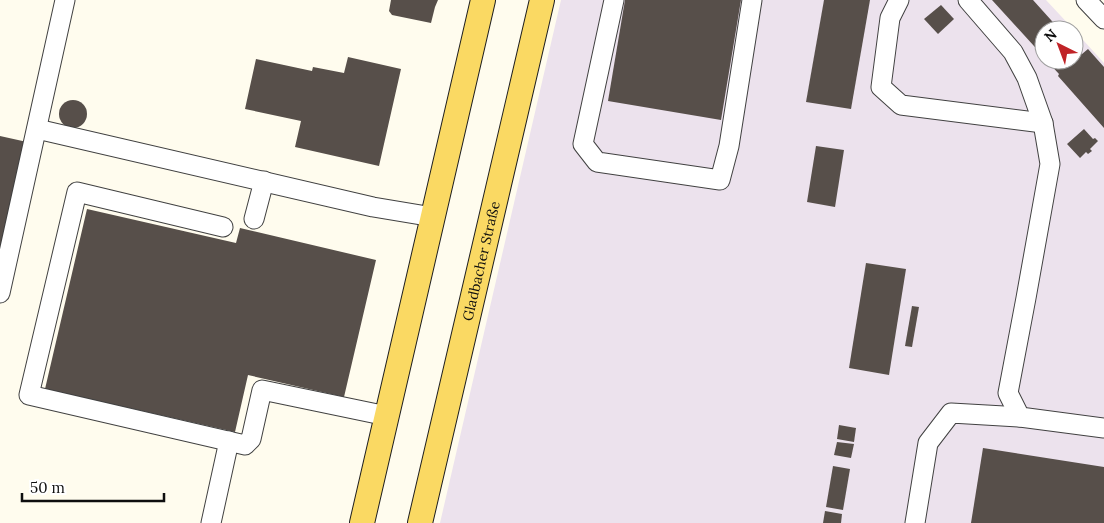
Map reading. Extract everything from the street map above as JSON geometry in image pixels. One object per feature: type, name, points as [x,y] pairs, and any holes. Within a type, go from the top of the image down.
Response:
[{"type":"main road","points":[[362,523],[484,0]]},
{"type":"main road","name":"Gladbacher Straße","points":[[420,523],[542,0]]},
{"type":"lane","points":[[0,293],[65,0]]},
{"type":"lane","points":[[614,0],[584,144],[597,162],[720,180],[729,146],[752,0]]},
{"type":"lane","points":[[898,0],[890,18],[881,87],[901,105],[1043,123]]},
{"type":"lane","points":[[968,0],[1013,52],[1026,78],[1043,123],[1050,164],[1008,393],[1020,417]]},
{"type":"lane","points":[[1086,0],[1104,19]]},
{"type":"lane","points":[[37,129],[373,206],[433,217]]},
{"type":"lane","points":[[254,219],[264,181]]},
{"type":"lane","points":[[223,227],[78,192],[29,395],[245,444],[251,439],[262,390],[387,416]]},
{"type":"lane","points":[[915,523],[928,443],[950,414],[1020,417],[1104,428]]},
{"type":"lane","points":[[211,523],[229,441]]},
{"type":"shaded area","points":[[561,0],[1046,0],[1065,20],[1034,20],[1034,70],[1084,70],[1084,41],[1104,63],[1104,523],[440,523]]},
{"type":"building","points":[[391,0],[438,0],[431,23],[392,15],[389,11]]},
{"type":"building","points":[[625,0],[741,0],[721,120],[608,101]]},
{"type":"building","points":[[824,0],[870,0],[851,109],[806,102]]},
{"type":"building","points":[[992,0],[1033,0],[1051,20],[1034,20],[1034,46]]},
{"type":"building","points":[[941,5],[954,19],[938,34],[924,19]]},
{"type":"building","points":[[1088,49],[1104,67],[1104,128],[1058,76],[1059,74],[1055,70],[1084,70],[1084,52]]},
{"type":"building","points":[[348,57],[401,69],[379,166],[295,147],[301,121],[245,109],[256,59],[312,71],[313,67],[344,73]]},
{"type":"building","points":[[73,100],[83,104],[87,114],[83,124],[73,128],[63,124],[59,114],[63,104]]},
{"type":"building","points":[[1084,129],[1093,139],[1095,138],[1098,141],[1090,149],[1092,151],[1088,154],[1086,152],[1080,158],[1067,144]]},
{"type":"building","points":[[0,136],[27,142],[0,267]]},
{"type":"building","points":[[816,146],[844,150],[835,207],[807,202]]},
{"type":"building","points":[[87,209],[236,243],[240,228],[376,260],[344,397],[248,375],[235,432],[45,389]]},
{"type":"building","points":[[866,263],[906,269],[889,375],[849,368]]},
{"type":"building","points":[[912,306],[919,307],[912,347],[905,346]]},
{"type":"building","points":[[839,425],[856,428],[854,442],[837,439]]},
{"type":"building","points":[[837,442],[854,444],[851,458],[834,455]]},
{"type":"building","points":[[983,448],[1104,467],[1104,523],[971,523]]},
{"type":"building","points":[[833,466],[850,469],[843,510],[826,507]]},
{"type":"building","points":[[825,511],[842,514],[841,523],[823,523]]}]
